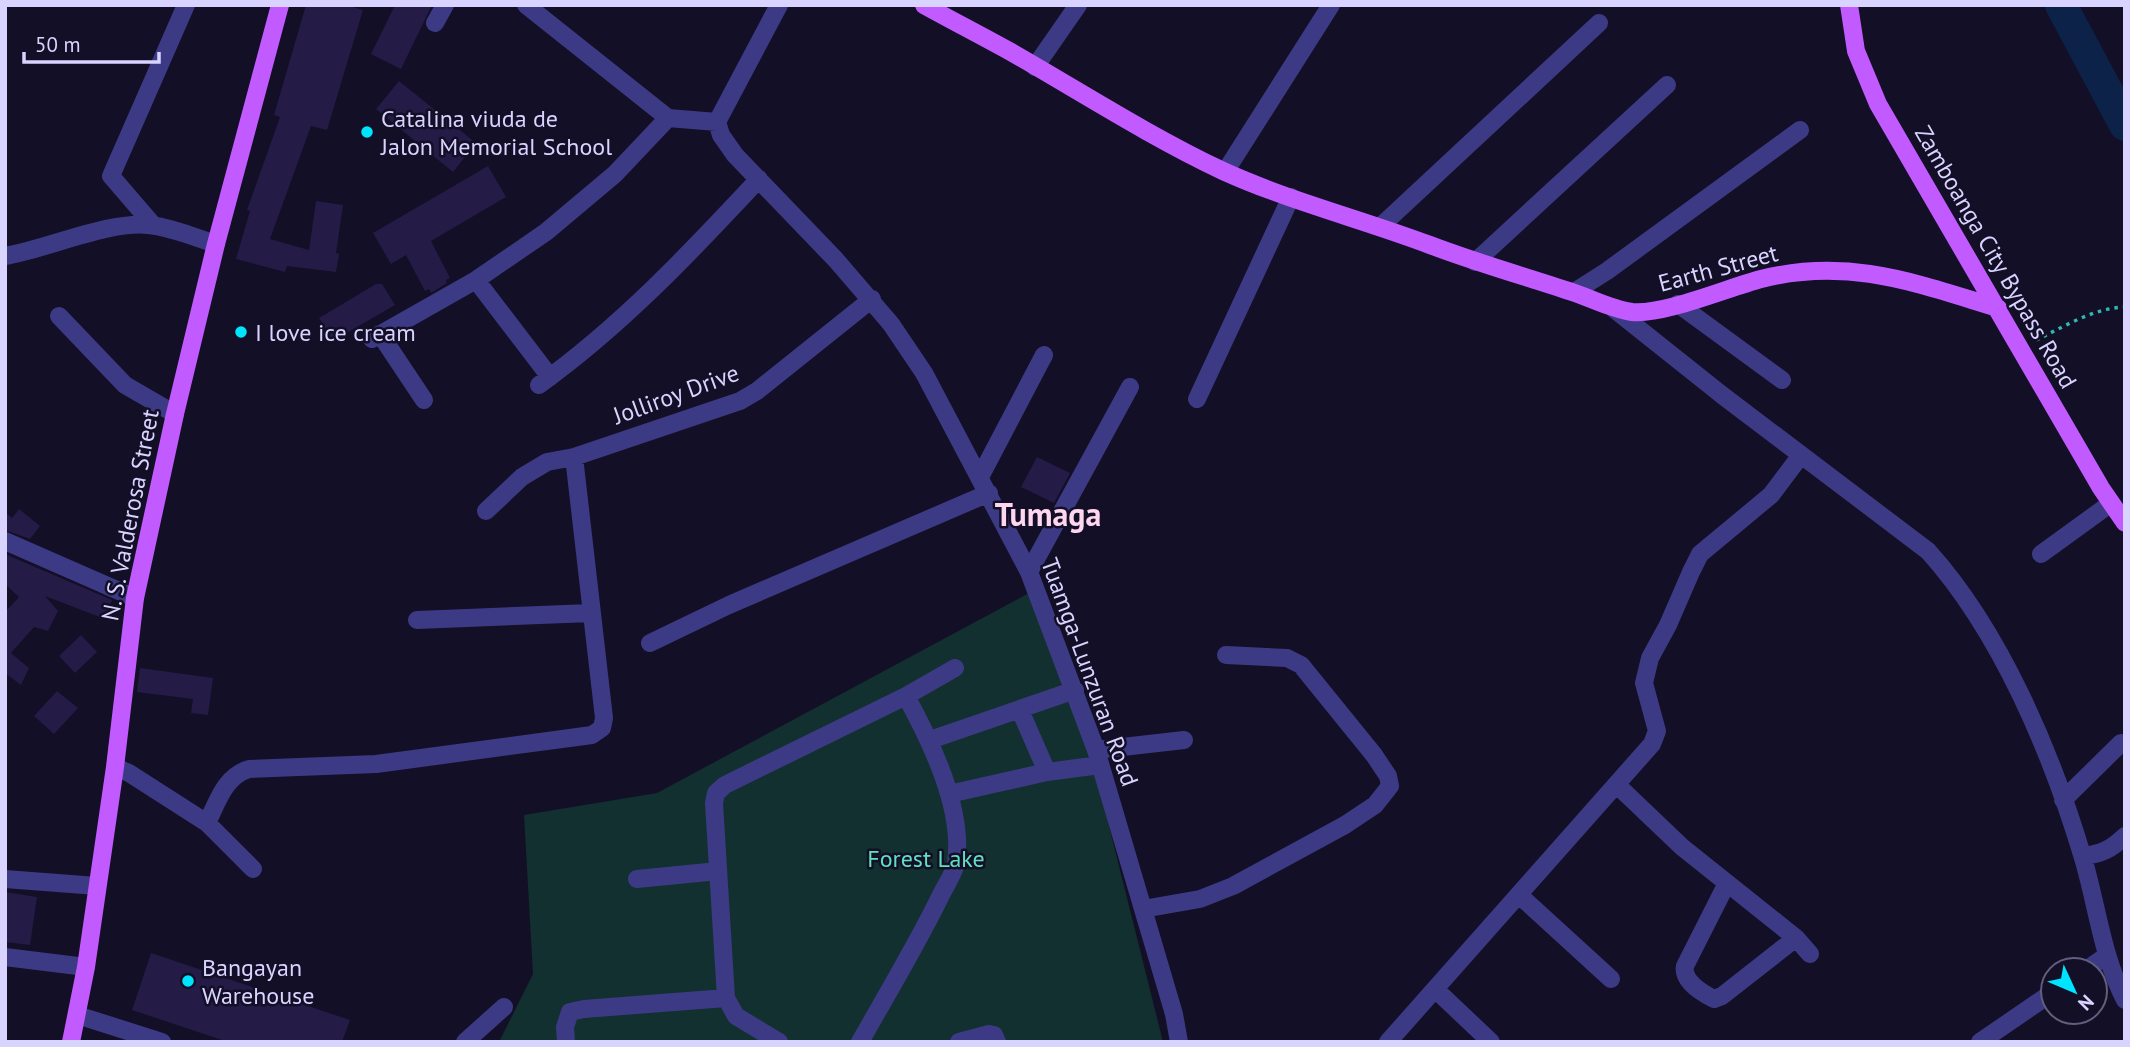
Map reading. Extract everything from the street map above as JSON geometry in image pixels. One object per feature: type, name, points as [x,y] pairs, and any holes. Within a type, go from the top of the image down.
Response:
[{"type":"main road","name":"N. S. Valderosa Street","points":[[71,1042],[86,967],[115,768],[135,598],[216,244],[280,5]]},
{"type":"main road","name":"Earth Street","points":[[924,5],[1225,172],[1475,262],[1574,292],[1614,309],[1645,312],[1793,273],[1856,270],[1891,276],[1998,308]]},
{"type":"main road","name":"Zamboanga City Bypass Road","points":[[1849,5],[1856,51],[1878,104],[2110,504],[2125,523]]},
{"type":"street","points":[[158,226],[111,176],[186,5]]},
{"type":"street","points":[[435,23],[445,5]]},
{"type":"street","points":[[526,5],[668,118],[717,121],[779,5]]},
{"type":"street","points":[[1035,67],[1078,5]]},
{"type":"street","points":[[1225,172],[1331,5]]},
{"type":"street","points":[[1381,226],[1599,23]]},
{"type":"street","points":[[1475,262],[1667,85]]},
{"type":"street","points":[[424,400],[376,336],[476,280],[546,232],[605,182],[668,118]]},
{"type":"street","name":"Tuamga-Lunzuran Road","points":[[717,121],[721,135],[736,155],[872,299],[891,324],[923,373],[1029,572],[1098,757],[1174,1014],[1179,1042]]},
{"type":"street","points":[[1574,292],[1607,271],[1800,130]]},
{"type":"street","points":[[476,280],[544,381],[634,308],[759,179]]},
{"type":"street","points":[[1197,399],[1291,197]]},
{"type":"street","points":[[5,256],[117,227],[158,226],[216,244]]},
{"type":"street","name":"Jolliroy Drive","points":[[486,511],[522,477],[547,462],[574,457],[740,401],[757,391],[872,299]]},
{"type":"street","points":[[1678,304],[1782,380]]},
{"type":"street","points":[[1614,309],[1721,395],[1928,551],[1950,576],[2020,691],[2083,856],[2106,956]]},
{"type":"street","points":[[59,316],[125,385],[175,414]]},
{"type":"street","points":[[980,477],[1044,355]]},
{"type":"street","points":[[1029,572],[1130,387]]},
{"type":"street","points":[[1388,1042],[1644,756],[1657,731],[1644,682],[1650,658],[1700,555],[1771,495],[1801,455]]},
{"type":"street","points":[[207,823],[228,782],[235,774],[248,769],[376,764],[592,735],[602,728],[604,718],[574,457]]},
{"type":"street","points":[[650,643],[729,605],[989,493]]},
{"type":"street","points":[[2041,554],[2110,504]]},
{"type":"street","points":[[5,541],[135,598]]},
{"type":"street","points":[[417,620],[591,613]]},
{"type":"street","points":[[1143,909],[1200,899],[1233,886],[1345,825],[1375,805],[1390,786],[1388,776],[1374,755],[1301,665],[1287,658],[1226,655]]},
{"type":"street","points":[[779,1042],[736,1016],[726,998],[714,803],[716,793],[725,785],[906,696],[955,668]]},
{"type":"street","points":[[930,740],[1075,690]]},
{"type":"street","points":[[860,1042],[956,865],[957,841],[949,794],[930,740],[906,696]]},
{"type":"street","points":[[1020,710],[1047,772]]},
{"type":"street","points":[[949,794],[1047,772],[1098,757],[1184,740]]},
{"type":"street","points":[[2063,800],[2121,743]]},
{"type":"street","points":[[115,768],[129,773],[207,823],[253,869]]},
{"type":"street","points":[[1617,785],[1682,847],[1796,938],[1810,954]]},
{"type":"street","points":[[2083,856],[2102,854],[2125,836]]},
{"type":"street","points":[[637,879],[718,871]]},
{"type":"street","points":[[5,879],[97,886]]},
{"type":"street","points":[[1727,883],[1685,966],[1687,979],[1708,996],[1714,999],[1722,996],[1796,938]]},
{"type":"street","points":[[1519,895],[1611,979]]},
{"type":"street","points":[[5,957],[86,967]]},
{"type":"street","points":[[2109,964],[2125,1000]]},
{"type":"street","points":[[1435,989],[1491,1042]]},
{"type":"street","points":[[566,1042],[565,1027],[570,1012],[726,998]]},
{"type":"street","points":[[1980,1042],[2039,1002]]},
{"type":"street","points":[[465,1042],[504,1007]]},
{"type":"street","points":[[77,1014],[162,1042]]},
{"type":"street","points":[[959,1042],[989,1034],[994,1035],[997,1042]]},
{"type":"path","points":[[2021,347],[2088,315],[2125,307]]},
{"type":"green space","name":"Forest Lake","points":[[1031,592],[1095,770],[1163,1042],[499,1042],[533,974],[524,815],[657,793]]},
{"type":"building","points":[[306,5],[346,5],[363,10],[327,130],[311,126],[270,239],[309,250],[316,201],[343,205],[336,272],[287,266],[285,272],[236,259],[250,211],[247,210],[280,117],[274,115]]},
{"type":"building","points":[[395,5],[432,5],[401,69],[371,54]]},
{"type":"building","points":[[399,81],[476,143],[453,172],[376,109]]},
{"type":"building","points":[[488,166],[506,197],[431,241],[450,278],[431,293],[429,289],[425,291],[406,255],[391,264],[373,233]]},
{"type":"building","points":[[376,284],[382,284],[395,305],[333,341],[319,318]]},
{"type":"building","points":[[1037,457],[1070,473],[1054,503],[1021,487]]},
{"type":"building","points":[[19,509],[40,526],[30,539],[5,530],[5,512],[12,518]]},
{"type":"building","points":[[5,554],[112,600],[105,619],[45,596],[58,611],[48,631],[34,627],[11,653],[29,668],[21,685],[5,673],[5,612],[19,597],[5,584]]},
{"type":"building","points":[[81,635],[97,652],[75,673],[59,656]]},
{"type":"building","points":[[140,668],[213,678],[208,715],[191,713],[193,699],[137,692]]},
{"type":"building","points":[[57,691],[78,708],[54,734],[34,716]]},
{"type":"building","points":[[5,892],[37,897],[30,945],[5,942]]},
{"type":"building","name":"Bangayan Warehouse","points":[[151,953],[350,1020],[342,1042],[228,1042],[132,1010]]},
{"type":"waterway","points":[[2061,5],[2125,125]]},
{"type":"place","name":"Catalina viuda de Jalon Memorial School","points":[[367,132]]},
{"type":"place","name":"I love ice cream","points":[[241,332]]},
{"type":"place","name":"Bangayan Warehouse","points":[[188,981]]},
{"type":"district","name":"Tumaga","points":[[1048,514]]}]
